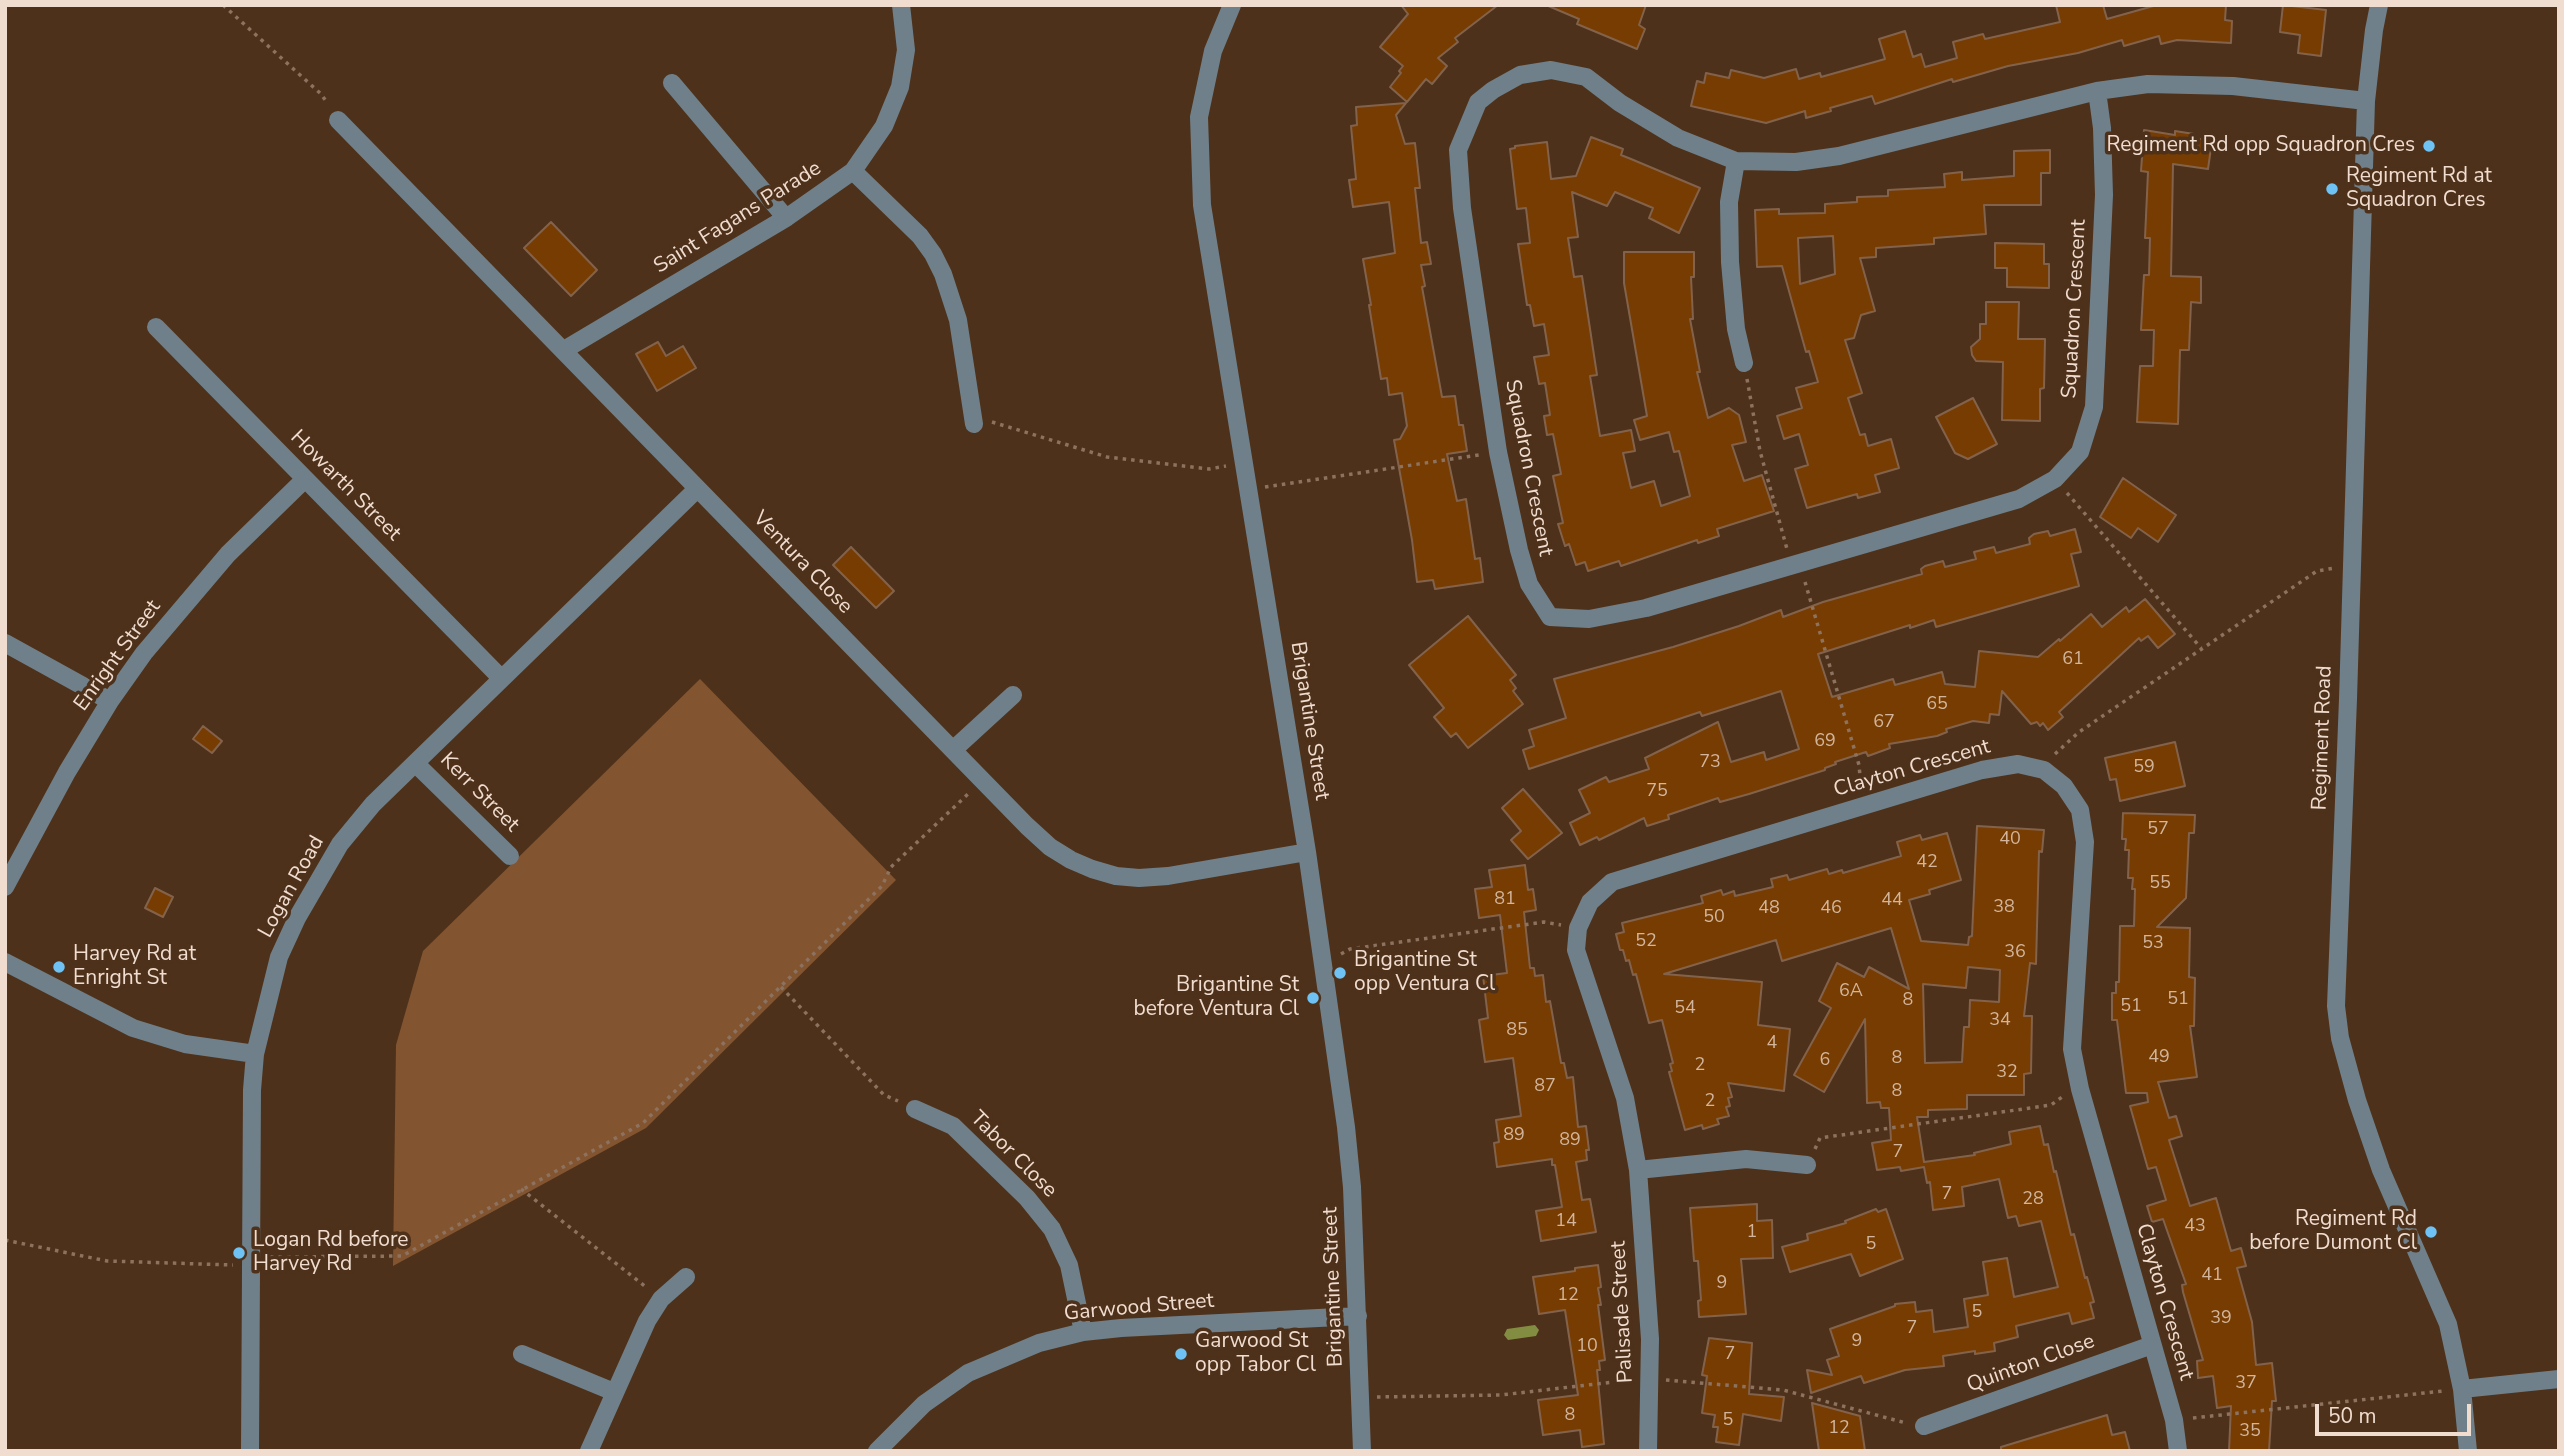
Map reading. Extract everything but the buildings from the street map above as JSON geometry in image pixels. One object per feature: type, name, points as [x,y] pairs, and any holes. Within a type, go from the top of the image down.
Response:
[{"type":"street","name":"Saint Fagans Parade","points":[[564,350],[786,218],[853,171],[884,126],[900,87],[906,50],[901,5]]},
{"type":"street","name":"Brigantine Street","points":[[1232,5],[1213,51],[1199,117],[1202,205],[1307,852],[1351,1175],[1362,1451]]},
{"type":"street","name":"Regiment Road","points":[[2379,5],[2367,101],[2337,1017],[2357,1100],[2381,1170],[2448,1324],[2462,1389],[2468,1451]]},
{"type":"street","name":"Squadron Crescent","points":[[2097,91],[2102,128],[2104,195],[2094,408],[2080,452],[2055,479],[2019,499],[1646,608],[1589,619],[1550,617],[1529,584],[1518,550],[1499,452],[1462,208],[1458,150],[1478,102],[1493,90],[1520,75],[1551,70],[1586,77],[1620,103],[1678,138],[1736,161],[1796,162],[1839,156],[2097,91],[2148,84],[2233,86],[2367,101]]},
{"type":"street","points":[[672,83],[786,218]]},
{"type":"street","name":"Ventura Close","points":[[338,120],[1050,847],[1092,869],[1116,876],[1139,878],[1168,876],[1307,852]]},
{"type":"street","points":[[1736,161],[1729,202],[1730,262],[1736,329],[1744,363]]},
{"type":"street","points":[[853,171],[920,236],[943,274],[958,320],[974,420]]},
{"type":"street","name":"Howarth Street","points":[[156,327],[501,678]]},
{"type":"street","name":"Enright Street","points":[[5,887],[67,772],[110,701],[144,653],[228,554],[305,479]]},
{"type":"street","name":"Logan Road","points":[[250,1451],[252,1090],[255,1054],[279,957],[318,880],[340,844],[373,804],[697,489]]},
{"type":"street","points":[[5,643],[110,701]]},
{"type":"street","points":[[953,750],[1013,695]]},
{"type":"street","name":"Kerr Street","points":[[415,762],[510,856]]},
{"type":"street","name":"Clayton Crescent","points":[[1578,928],[1590,902],[1612,882],[1982,771],[2018,764],[2044,770],[2064,786],[2080,810],[2085,842],[2072,1049],[2080,1089],[2174,1420],[2178,1451]]},
{"type":"street","points":[[1578,928],[1576,950],[1625,1098],[1638,1170],[1746,1159],[1807,1165]]},
{"type":"street","points":[[5,962],[133,1028],[185,1044],[255,1054]]},
{"type":"street","name":"Tabor Close","points":[[915,1109],[953,1126],[1027,1198],[1052,1229],[1069,1265],[1083,1332]]},
{"type":"street","name":"Palisade Street","points":[[1638,1170],[1650,1339],[1648,1451]]},
{"type":"street","points":[[589,1451],[647,1321],[661,1299],[686,1277]]},
{"type":"street","name":"Garwood Street","points":[[877,1451],[925,1404],[968,1373],[1039,1343],[1083,1332],[1358,1316]]},
{"type":"street","name":"Quinton Close","points":[[1924,1426],[2152,1345]]},
{"type":"street","points":[[522,1354],[614,1392]]},
{"type":"street","points":[[2462,1389],[2559,1380]]},
{"type":"path","points":[[223,5],[321,94],[338,120]]},
{"type":"path","points":[[1744,363],[1760,451],[1788,552],[1799,562],[1859,765],[1863,806]]},
{"type":"path","points":[[974,420],[1107,457],[1209,469],[1245,463]]},
{"type":"path","points":[[1249,490],[1499,452]]},
{"type":"path","points":[[2055,479],[2201,648]]},
{"type":"path","points":[[2044,770],[2050,759],[2079,732],[2201,648],[2317,571],[2350,566]]},
{"type":"path","points":[[5,1240],[107,1261],[251,1266],[268,1257],[402,1256],[643,1123],[882,886],[891,867],[983,780]]},
{"type":"path","points":[[1324,965],[1350,949],[1544,922],[1578,928]]},
{"type":"path","points":[[781,986],[884,1095],[915,1109]]},
{"type":"path","points":[[1807,1165],[1820,1138],[2051,1105],[2080,1089]]},
{"type":"path","points":[[521,1189],[661,1299]]},
{"type":"path","points":[[2174,1420],[2462,1389]]},
{"type":"shaded area","points":[[700,679],[896,880],[646,1128],[393,1266],[396,1045],[423,951]]},
{"type":"shaded area","points":[[1535,1325],[1539,1330],[1536,1336],[1508,1340],[1504,1335],[1507,1329]]},
{"type":"place","name":"Regiment Rd opp Squadron Cres","points":[[2429,146]]},
{"type":"place","name":"Regiment Rd at Squadron Cres","points":[[2332,189]]},
{"type":"place","name":"Harvey Rd at Enright St","points":[[59,967]]},
{"type":"place","name":"Brigantine St opp Ventura Cl","points":[[1340,973]]},
{"type":"place","name":"Brigantine St before Ventura Cl","points":[[1313,998]]},
{"type":"place","name":"Regiment Rd before Dumont Cl","points":[[2431,1232]]},
{"type":"place","name":"Logan Rd before Harvey Rd","points":[[239,1253]]},
{"type":"place","name":"Garwood St opp Tabor Cl","points":[[1181,1354]]}]
